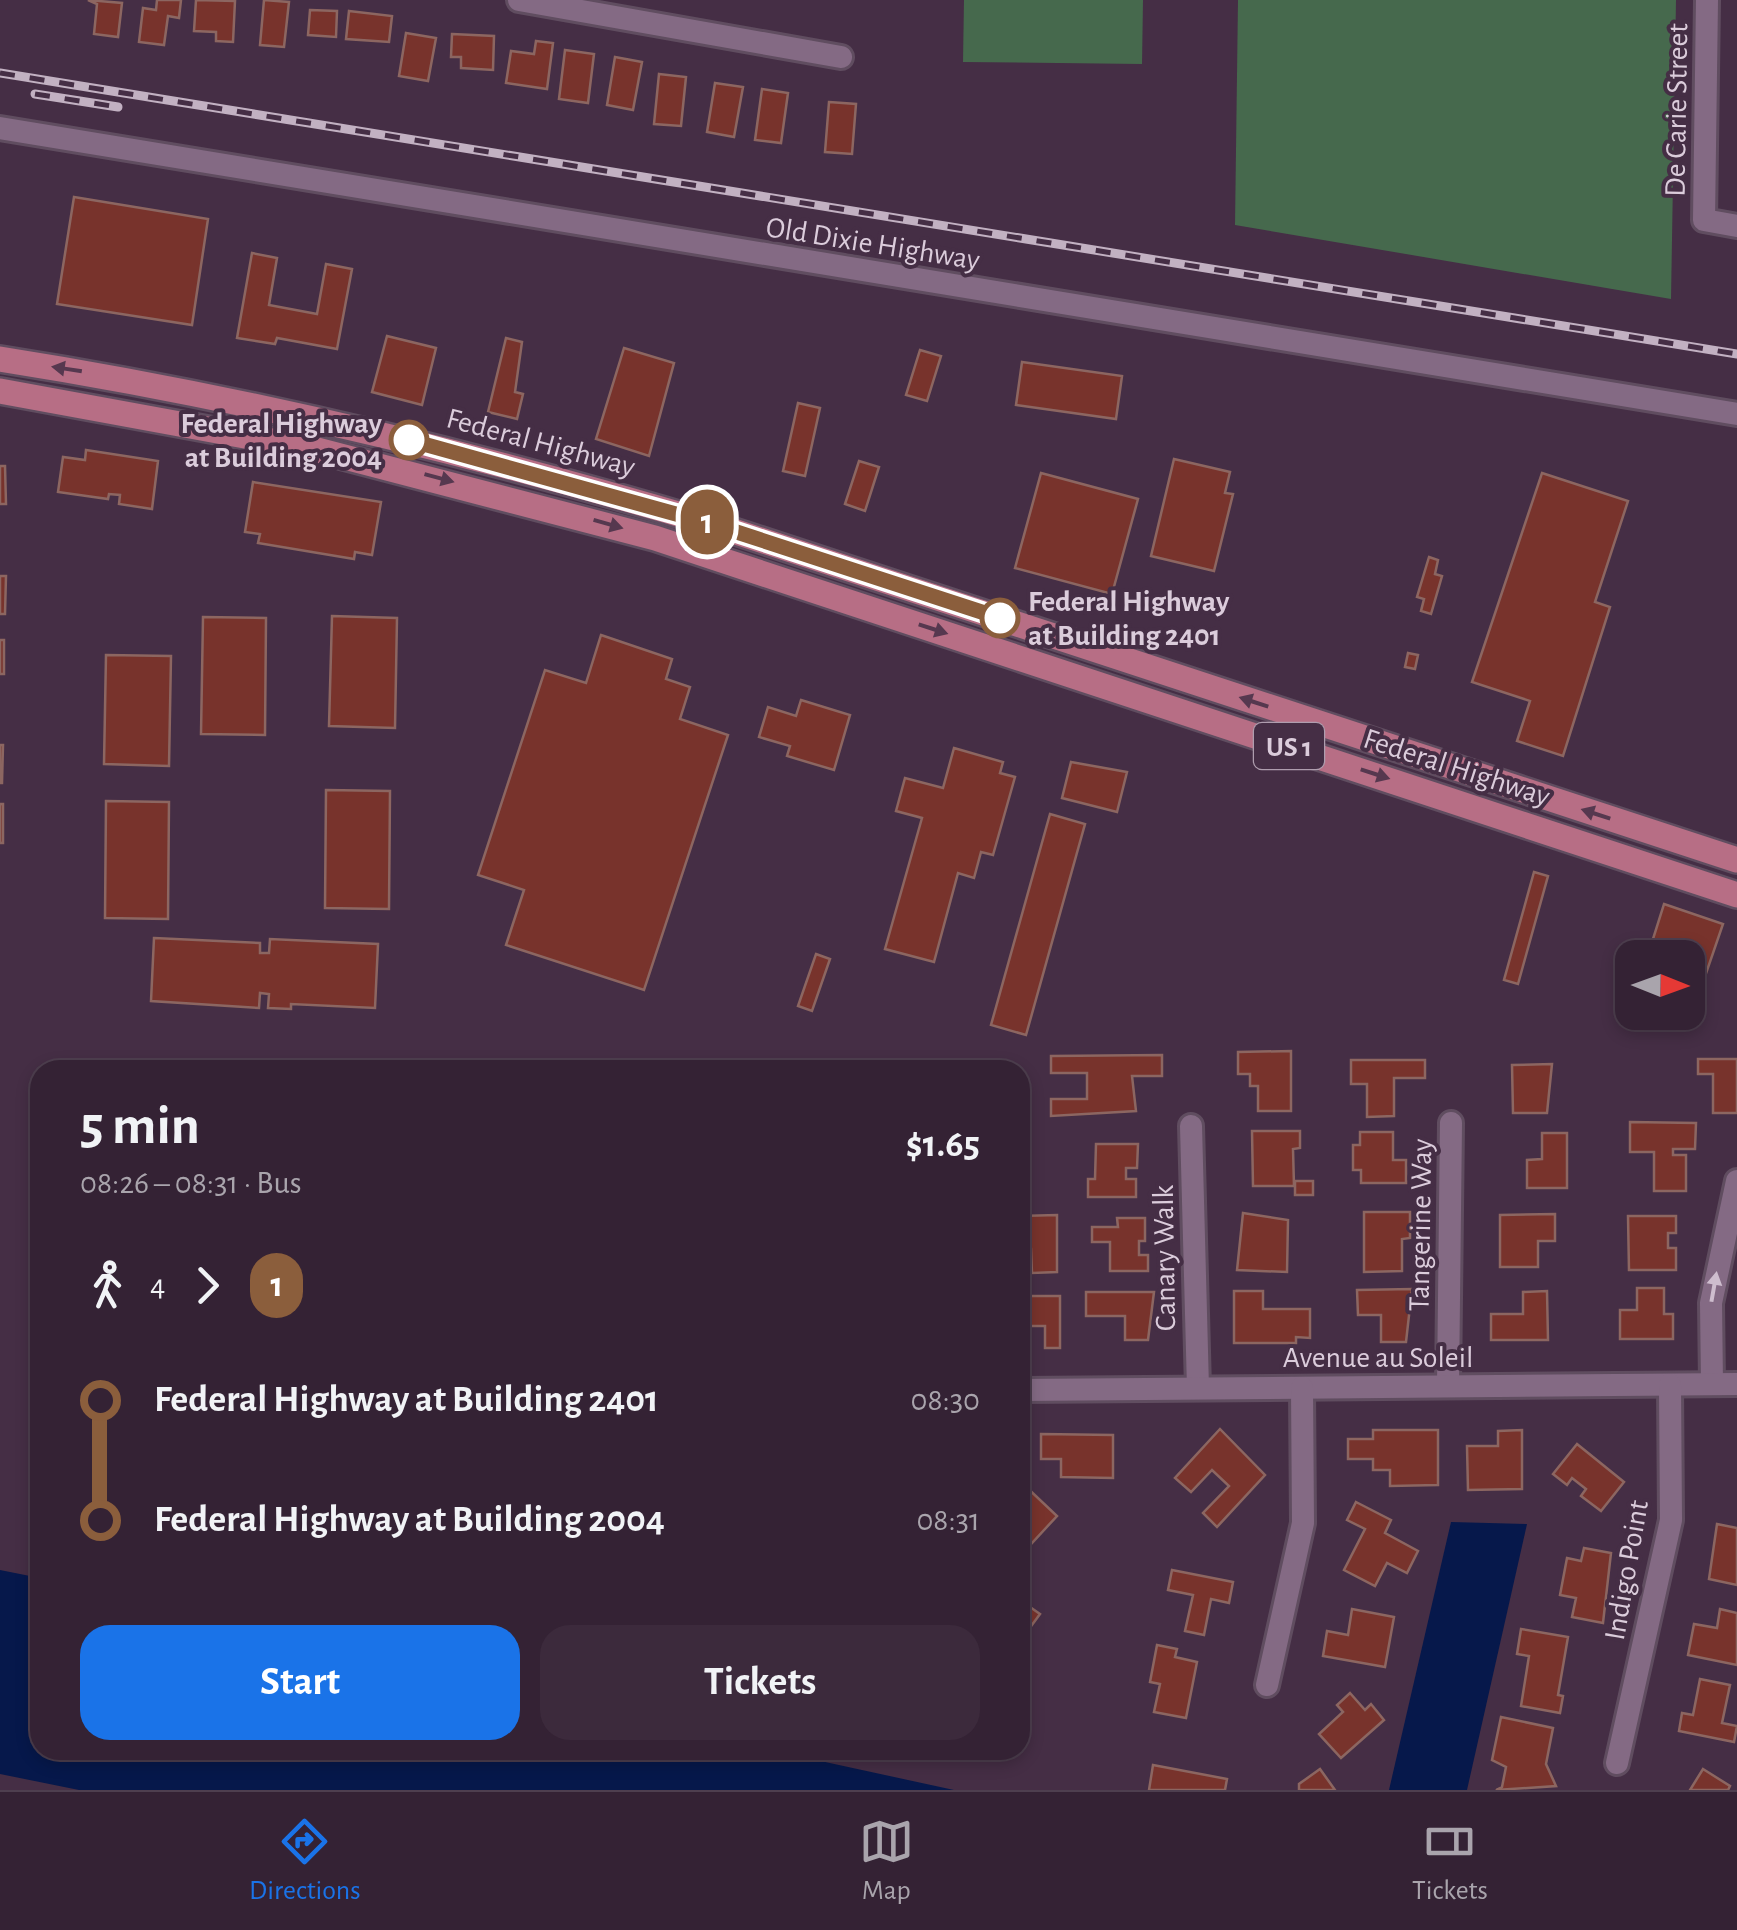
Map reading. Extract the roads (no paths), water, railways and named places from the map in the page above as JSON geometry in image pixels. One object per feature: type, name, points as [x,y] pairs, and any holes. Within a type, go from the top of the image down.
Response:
[{"type":"main road","name":"Federal Highway","points":[[0,359],[331,422],[474,456],[712,524],[1730,858]]},
{"type":"main road","name":"Federal Highway","points":[[0,391],[190,423],[424,474],[655,538],[1737,895]]},
{"type":"main road","points":[[58,400],[100,394],[178,402],[192,393]]},
{"type":"main road","points":[[190,423],[225,412],[301,426],[331,422]]},
{"type":"main road","points":[[655,538],[692,534],[712,524]]},
{"type":"main road","points":[[722,560],[750,550],[819,570],[850,570]]},
{"type":"main road","points":[[1592,846],[1626,840],[1642,829]]},
{"type":"main road","points":[[1646,866],[1675,857],[1730,858]]},
{"type":"street","points":[[519,0],[600,6],[841,57]]},
{"type":"street","name":"De Carie Street","points":[[1707,0],[1704,220],[1737,226]]},
{"type":"street","name":"Old Dixie Highway","points":[[0,128],[1737,414]]},
{"type":"street","name":"Tangerine Way","points":[[1448,1386],[1451,1124]]},
{"type":"street","name":"Canary Walk","points":[[1191,1126],[1198,1388]]},
{"type":"street","points":[[1712,1384],[1711,1303],[1731,1193],[1737,1181]]},
{"type":"street","name":"Indigo Point","points":[[1617,1764],[1671,1520],[1670,1384]]},
{"type":"street","name":"Avenue au Soleil","points":[[1030,1390],[1737,1384]]},
{"type":"street","points":[[1267,1685],[1303,1524],[1302,1388]]},
{"type":"water","points":[[1451,1522],[1527,1524],[1467,1790],[1389,1790]]},
{"type":"water","points":[[0,1570],[30,1576],[30,1760],[816,1760],[954,1790],[79,1790],[0,1774]]},
{"type":"railway","points":[[0,73],[1737,354]]},
{"type":"railway","points":[[35,94],[118,107]]},
{"type":"place","name":"Federal Highway at Building 2004","points":[[409,440]]},
{"type":"place","name":"Federal Highway at Building 2401","points":[[1000,618]]}]
